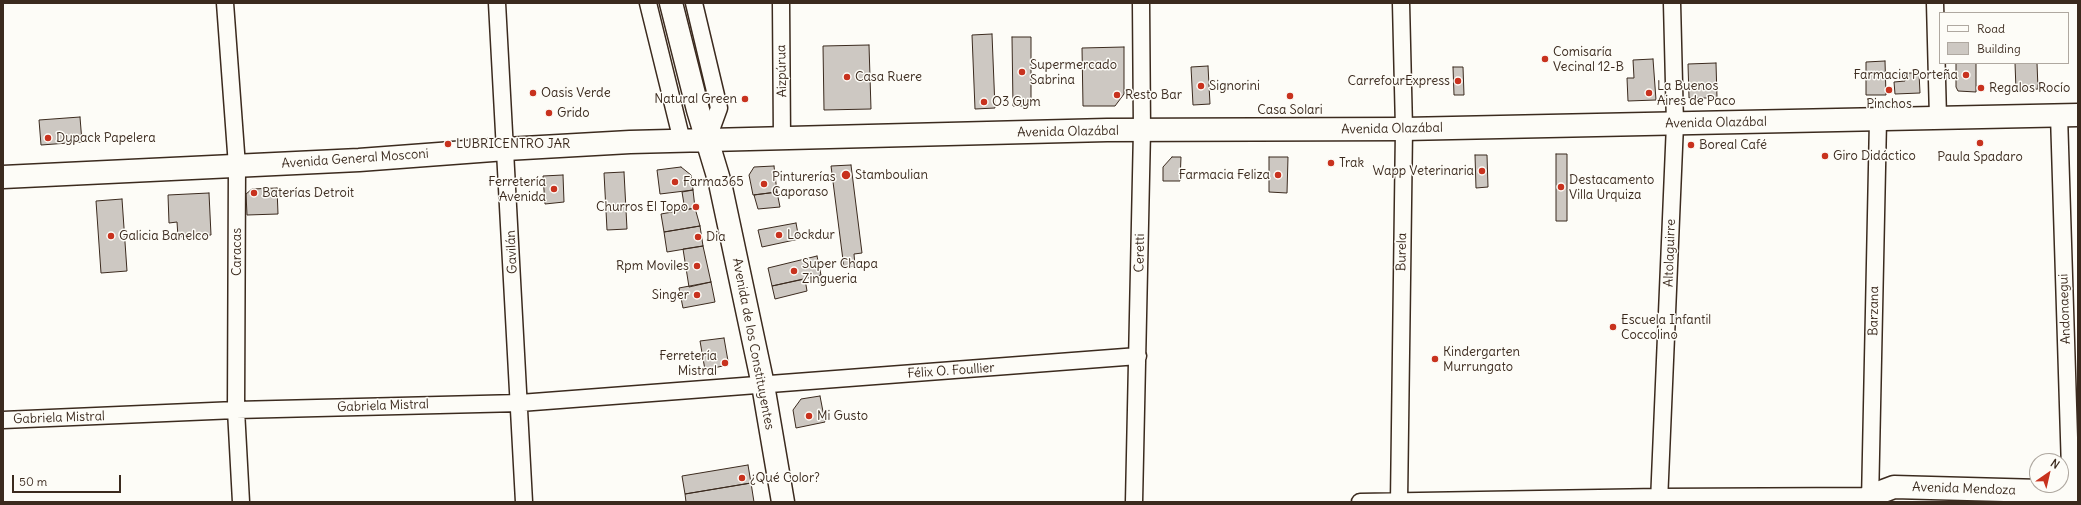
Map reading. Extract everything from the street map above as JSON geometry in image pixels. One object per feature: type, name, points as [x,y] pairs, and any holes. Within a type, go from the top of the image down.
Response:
[{"type":"main road","name":"Avenida de los Constituyentes","points":[[671,3],[707,141],[720,183],[763,385],[783,502]]},
{"type":"main road","name":"Avenida Olazábal","points":[[707,141],[1142,130],[1404,129],[2069,115]]},
{"type":"main road","name":"Avenida General Mosconi","points":[[3,177],[359,160],[506,149],[707,141]]},
{"type":"main road","name":"Avenida Mendoza","points":[[1876,500],[1894,487],[2073,495]]},
{"type":"street","name":"Caracas","points":[[225,3],[237,166],[236,410],[240,502]]},
{"type":"street","name":"Gavilán","points":[[497,3],[520,403],[524,502]]},
{"type":"street","points":[[648,3],[682,141]]},
{"type":"street","points":[[694,3],[719,108],[707,141]]},
{"type":"street","name":"Aizpúrua","points":[[781,3],[782,139]]},
{"type":"street","name":"Ceretti","points":[[1134,502],[1142,130],[1141,3]]},
{"type":"street","name":"Burela","points":[[1399,502],[1404,129],[1402,3]]},
{"type":"street","name":"Altolaguirre","points":[[1659,499],[1675,124],[1672,3]]},
{"type":"street","points":[[1935,3],[1938,118]]},
{"type":"street","name":"Andonaegui","points":[[2069,115],[2073,495]]},
{"type":"street","name":"Barzana","points":[[1876,500],[1878,120]]},
{"type":"street","name":"Félix O. Foullier","points":[[763,385],[1138,356]]},
{"type":"street","name":"Gabriela Mistral","points":[[3,420],[236,410],[520,403],[763,385]]},
{"type":"street","points":[[1360,502],[1659,499],[1876,500]]},
{"type":"building","points":[[992,34],[995,108],[975,109],[972,35]]},
{"type":"building","name":"Supermercado Sabrina","points":[[1012,37],[1031,37],[1031,106],[1013,106]]},
{"type":"building","name":"Casa Ruere","points":[[869,45],[871,109],[824,110],[823,46]]},
{"type":"building","points":[[1124,47],[1124,94],[1115,106],[1083,106],[1082,48]]},
{"type":"building","points":[[1653,59],[1656,100],[1628,101],[1627,78],[1634,78],[1633,60]]},
{"type":"building","points":[[1885,61],[1886,95],[1866,95],[1866,62]]},
{"type":"building","points":[[1716,63],[1717,98],[1689,98],[1688,64]]},
{"type":"building","name":"Farmacia Porteña","points":[[1956,64],[1976,64],[1976,92],[1958,91],[1956,87]]},
{"type":"building","points":[[2015,64],[2037,64],[2038,89],[2016,90]]},
{"type":"building","name":"Signorini","points":[[1208,66],[1210,104],[1193,105],[1191,67]]},
{"type":"building","name":"CarrefourExpress","points":[[1453,67],[1463,67],[1464,95],[1454,95]]},
{"type":"building","points":[[1904,73],[1919,73],[1920,93],[1895,94],[1894,82],[1905,81]]},
{"type":"building","points":[[80,117],[82,142],[41,145],[39,120]]},
{"type":"building","name":"Destacamento Villa Urquiza","points":[[1556,154],[1567,154],[1567,221],[1556,221]]},
{"type":"building","name":"Wapp Veterinaria","points":[[1475,155],[1487,155],[1488,187],[1476,188]]},
{"type":"building","points":[[1172,157],[1181,157],[1180,181],[1163,181],[1163,167]]},
{"type":"building","name":"Farmacia Feliza","points":[[1269,157],[1288,157],[1287,193],[1269,192]]},
{"type":"building","points":[[851,165],[862,253],[854,254],[855,266],[844,268],[831,166]]},
{"type":"building","name":"Pinturerías Caporaso","points":[[774,166],[777,192],[753,195],[749,175],[754,167]]},
{"type":"building","name":"Farma365","points":[[681,167],[691,175],[693,190],[660,194],[657,170]]},
{"type":"building","points":[[624,172],[627,229],[607,230],[604,173]]},
{"type":"building","name":"Ferretería Avenida","points":[[563,175],[564,202],[545,204],[543,176]]},
{"type":"building","points":[[277,188],[278,214],[247,215],[246,194],[252,189]]},
{"type":"building","points":[[693,190],[695,208],[685,210],[682,192]]},
{"type":"building","points":[[777,192],[780,207],[758,209],[754,195]]},
{"type":"building","points":[[209,193],[211,235],[178,237],[177,222],[169,223],[168,195]]},
{"type":"building","name":"Galicia Banelco","points":[[122,199],[127,271],[101,273],[96,201]]},
{"type":"building","points":[[695,208],[700,226],[664,232],[661,214]]},
{"type":"building","name":"Lockdur","points":[[796,223],[799,239],[762,247],[758,230]]},
{"type":"building","points":[[700,226],[703,246],[667,252],[664,232]]},
{"type":"building","name":"Rpm Moviles","points":[[703,246],[711,282],[689,287],[683,249]]},
{"type":"building","name":"Super Chapa Zingueria","points":[[817,256],[821,275],[772,286],[768,268]]},
{"type":"building","points":[[805,279],[807,291],[775,299],[772,286]]},
{"type":"building","name":"Singer","points":[[711,282],[715,302],[683,308],[679,288]]},
{"type":"building","points":[[724,338],[728,361],[727,365],[705,370],[700,341]]},
{"type":"building","name":"Mi Gusto","points":[[820,396],[825,422],[796,428],[793,410],[801,399]]},
{"type":"building","points":[[748,465],[751,483],[685,494],[682,476]]},
{"type":"building","points":[[751,483],[754,502],[686,502],[685,494]]},
{"type":"place","name":"Comisaría Vecinal 12-B","points":[[1545,59]]},
{"type":"place","name":"Supermercado Sabrina","points":[[1022,72]]},
{"type":"place","name":"Farmacia Porteña","points":[[1966,75]]},
{"type":"place","name":"Casa Ruere","points":[[847,77]]},
{"type":"place","name":"CarrefourExpress","points":[[1458,81]]},
{"type":"place","name":"Signorini","points":[[1201,86]]},
{"type":"place","name":"Regalos Rocío","points":[[1981,88]]},
{"type":"place","name":"Pinchos","points":[[1889,90]]},
{"type":"place","name":"Oasis Verde","points":[[533,93]]},
{"type":"place","name":"La Buenos Aires de Paco","points":[[1649,93]]},
{"type":"place","name":"Resto Bar","points":[[1117,95]]},
{"type":"place","name":"Casa Solari","points":[[1290,96]]},
{"type":"place","name":"Natural Green","points":[[745,99]]},
{"type":"place","name":"O3 Gym","points":[[984,102]]},
{"type":"place","name":"Grido","points":[[549,113]]},
{"type":"place","name":"Dypack Papelera","points":[[48,138]]},
{"type":"place","name":"Paula Spadaro","points":[[1980,143]]},
{"type":"place","name":"LUBRICENTRO JAR","points":[[448,144]]},
{"type":"place","name":"Boreal Café","points":[[1691,145]]},
{"type":"place","name":"Giro Didáctico","points":[[1825,156]]},
{"type":"place","name":"Trak","points":[[1331,163]]},
{"type":"place","name":"Wapp Veterinaria","points":[[1482,171]]},
{"type":"place","name":"Stamboulian","points":[[846,175]]},
{"type":"place","name":"Farmacia Feliza","points":[[1278,175]]},
{"type":"place","name":"Farma365","points":[[675,182]]},
{"type":"place","name":"Pinturerías Caporaso","points":[[764,184]]},
{"type":"place","name":"Destacamento Villa Urquiza","points":[[1561,187]]},
{"type":"place","name":"Ferretería Avenida","points":[[554,189]]},
{"type":"place","name":"Baterías Detroit","points":[[254,193]]},
{"type":"place","name":"Churros El Topo","points":[[696,207]]},
{"type":"place","name":"Lockdur","points":[[779,235]]},
{"type":"place","name":"Galicia Banelco","points":[[111,236]]},
{"type":"place","name":"Dia","points":[[698,237]]},
{"type":"place","name":"Rpm Moviles","points":[[697,266]]},
{"type":"place","name":"Super Chapa Zingueria","points":[[794,271]]},
{"type":"place","name":"Singer","points":[[697,295]]},
{"type":"place","name":"Escuela Infantil Coccolino","points":[[1613,327]]},
{"type":"place","name":"Kindergarten Murrungato","points":[[1435,359]]},
{"type":"place","name":"Ferretería Mistral","points":[[725,363]]},
{"type":"place","name":"Mi Gusto","points":[[809,416]]},
{"type":"place","name":"¿Qué Color?","points":[[742,478]]}]
